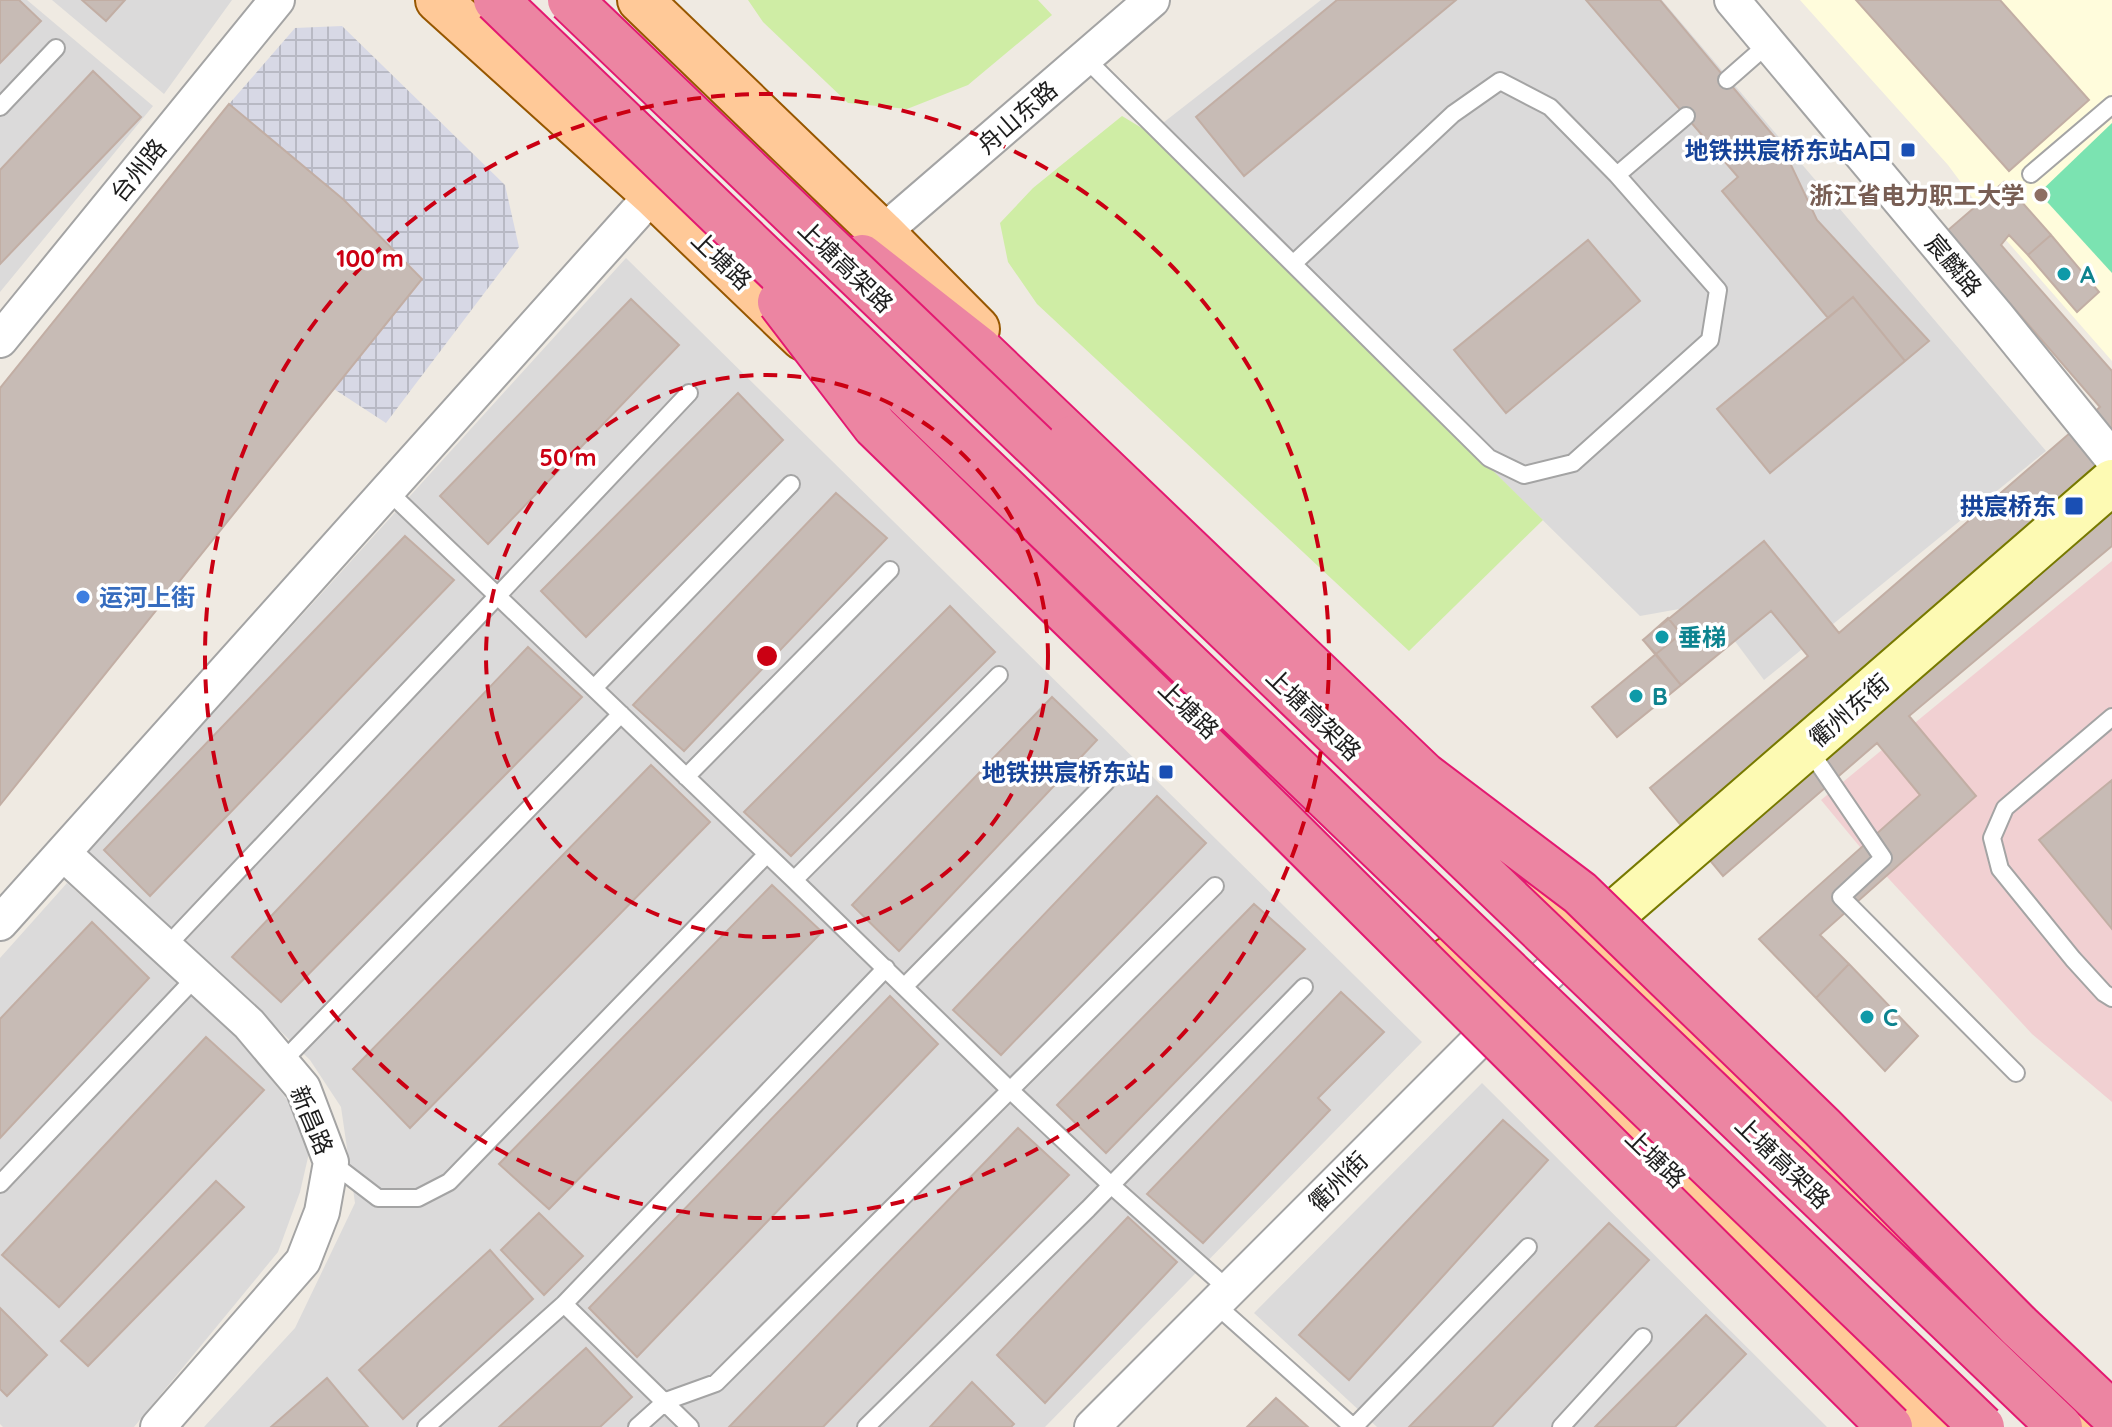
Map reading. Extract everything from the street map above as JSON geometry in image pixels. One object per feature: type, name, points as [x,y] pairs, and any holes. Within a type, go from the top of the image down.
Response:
[{"type":"highway","name":"上塘高架路","points":[[496,0],[673,192],[1982,1427]]},
{"type":"highway","name":"上塘高架路","points":[[570,0],[2060,1427]]},
{"type":"highway","points":[[724,149],[978,348],[1424,775],[1580,893],[2112,1414]]},
{"type":"highway","points":[[673,192],[875,426],[1278,818],[1890,1427]]},
{"type":"main road","name":"上塘路","points":[[438,0],[673,192],[1506,1013],[1932,1427]]},
{"type":"main road","points":[[640,0],[882,233],[1586,938],[2088,1427]]},
{"type":"street","name":"台州路","points":[[0,340],[277,0]]},
{"type":"street","name":"舟山东路","points":[[882,233],[1152,0]]},
{"type":"street","name":"宸麟路","points":[[1732,0],[2112,458]]},
{"type":"street","points":[[0,923],[388,491],[673,192]]},
{"type":"street","name":"衢州东街","points":[[1586,938],[2112,482]]},
{"type":"street","name":"新昌路","points":[[63,853],[249,1024],[282,1062],[303,1088],[331,1162],[322,1212],[303,1261],[158,1427]]},
{"type":"street","name":"衢州街","points":[[1092,1427],[1506,1013],[1586,938]]},
{"type":"lane","points":[[1727,80],[1768,44]]},
{"type":"lane","points":[[0,107],[56,48]]},
{"type":"lane","points":[[1085,58],[1293,264],[1489,458],[1524,475],[1573,463],[1710,340],[1718,290],[1617,175],[1550,107],[1500,81],[1453,114],[1293,264]]},
{"type":"lane","points":[[2031,174],[2112,105]]},
{"type":"lane","points":[[1617,175],[1686,116]]},
{"type":"lane","points":[[166,947],[689,393]]},
{"type":"lane","points":[[594,688],[791,484]]},
{"type":"lane","points":[[388,491],[1111,1185],[1354,1427],[1528,1247]]},
{"type":"lane","points":[[686,777],[890,570]]},
{"type":"lane","points":[[794,880],[999,675]]},
{"type":"lane","points":[[282,1062],[621,714]]},
{"type":"lane","points":[[2112,717],[2005,808],[1992,838],[2000,869],[2073,959],[2112,998]]},
{"type":"lane","points":[[1807,746],[1883,858],[1841,897],[2016,1073]]},
{"type":"lane","points":[[904,987],[1106,782]]},
{"type":"lane","points":[[331,1162],[378,1198],[418,1198],[449,1182],[767,854]]},
{"type":"lane","points":[[637,1427],[666,1401],[716,1383],[1215,886]]},
{"type":"lane","points":[[426,1427],[564,1304],[886,968]]},
{"type":"lane","points":[[0,1184],[197,976]]},
{"type":"lane","points":[[866,1427],[1111,1185],[1304,987]]},
{"type":"lane","points":[[564,1304],[690,1427]]},
{"type":"lane","points":[[1561,1427],[1643,1337]]},
{"type":"shaded area","points":[[0,0],[27,0],[153,106],[0,292]]},
{"type":"shaded area","points":[[52,0],[232,0],[164,94]]},
{"type":"shaded area","points":[[1321,0],[1662,0],[2046,451],[1764,680],[1707,604],[1640,616],[1150,133]]},
{"type":"shaded area","name":"浙江省电力职工大学","points":[[1800,0],[2112,0],[2112,361],[1992,224],[1948,165]]},
{"type":"shaded area","points":[[342,26],[505,185],[519,247],[386,423],[334,389],[422,278],[344,200],[229,104],[295,28]]},
{"type":"shaded area","points":[[626,258],[1422,1042],[1045,1427],[204,1427],[295,1328],[355,1203],[341,1107],[310,1060],[217,969],[86,853]]},
{"type":"shaded area","points":[[2112,561],[2112,1102],[2032,1034],[1865,853],[1821,800]]},
{"type":"shaded area","points":[[67,883],[236,1035],[289,1102],[309,1153],[300,1192],[278,1252],[134,1427],[3,1427],[0,1424],[0,958]]},
{"type":"shaded area","points":[[1482,1083],[1827,1427],[1377,1427],[1254,1313]]},
{"type":"green space","points":[[748,0],[1038,0],[1052,15],[968,85],[907,109],[848,103],[763,22]]},
{"type":"green space","points":[[1122,116],[1150,133],[1543,520],[1409,651],[1037,304],[1008,262],[1000,223],[1033,188]]},
{"type":"green space","points":[[2112,123],[2112,273],[2039,193]]},
{"type":"building","points":[[0,0],[19,0],[41,21],[0,63]]},
{"type":"building","points":[[82,0],[125,0],[106,21]]},
{"type":"building","points":[[1337,0],[1456,0],[1244,176],[1196,117]]},
{"type":"building","points":[[1586,0],[1660,0],[1782,146],[1817,220],[1929,341],[1905,361],[1853,297],[1828,318],[1722,191],[1738,177]]},
{"type":"building","points":[[1856,0],[2000,0],[2089,100],[2009,171]]},
{"type":"building","points":[[93,71],[141,117],[0,264],[0,170]]},
{"type":"building","name":"运河上街","points":[[229,104],[344,200],[422,279],[0,805],[0,388]]},
{"type":"building","name":"拱宸桥东","points":[[2004,182],[2051,235],[2028,255],[2009,235],[2001,245],[2112,371],[2112,546],[1909,716],[1976,796],[1820,935],[1849,964],[1816,998],[1759,939],[1920,795],[1877,743],[1723,876],[1650,788],[1808,656],[1771,611],[1681,685],[1643,640],[1764,541],[1839,633],[2100,407],[1947,231]]},
{"type":"building","name":"A","points":[[2051,235],[2099,292],[2077,312],[2028,255]]},
{"type":"building","points":[[1588,240],[1640,301],[1506,413],[1454,350]]},
{"type":"building","points":[[1853,297],[1905,361],[1770,473],[1717,409]]},
{"type":"building","points":[[631,299],[679,345],[488,544],[440,496]]},
{"type":"building","points":[[738,393],[783,440],[586,637],[541,591]]},
{"type":"building","points":[[836,493],[887,538],[684,751],[633,705]]},
{"type":"building","points":[[405,536],[454,580],[150,896],[104,850]]},
{"type":"building","points":[[950,606],[995,652],[791,856],[744,812]]},
{"type":"building","name":"垂梯","points":[[1668,618],[1681,634],[1656,654],[1643,640]]},
{"type":"building","points":[[528,647],[582,697],[281,1002],[232,957]]},
{"type":"building","name":"B","points":[[1656,654],[1681,685],[1617,737],[1592,707]]},
{"type":"building","points":[[1052,697],[1097,740],[899,951],[852,905]]},
{"type":"building","points":[[651,765],[710,822],[410,1128],[353,1069]]},
{"type":"building","points":[[2112,780],[2112,929],[2039,840]]},
{"type":"building","points":[[1157,796],[1206,843],[1001,1055],[953,1010]]},
{"type":"building","points":[[772,885],[822,932],[549,1209],[499,1164]]},
{"type":"building","points":[[1254,904],[1305,949],[1106,1153],[1057,1105]]},
{"type":"building","points":[[92,922],[149,978],[0,1138],[0,1019]]},
{"type":"building","name":"C","points":[[1849,964],[1918,1036],[1885,1071],[1816,998]]},
{"type":"building","points":[[1341,992],[1384,1032],[1318,1098],[1330,1110],[1203,1243],[1147,1194]]},
{"type":"building","points":[[890,996],[938,1044],[637,1357],[589,1308]]},
{"type":"building","points":[[206,1037],[264,1090],[59,1307],[2,1255]]},
{"type":"building","points":[[1503,1120],[1548,1160],[1349,1380],[1299,1335]]},
{"type":"building","points":[[1018,1128],[1069,1175],[823,1427],[729,1427]]},
{"type":"building","points":[[216,1181],[244,1207],[88,1366],[61,1341]]},
{"type":"building","points":[[539,1213],[583,1256],[544,1295],[501,1250]]},
{"type":"building","points":[[1128,1217],[1177,1262],[1045,1403],[997,1355]]},
{"type":"building","points":[[1609,1223],[1649,1260],[1492,1427],[1409,1427]]},
{"type":"building","points":[[490,1250],[533,1299],[403,1419],[359,1370]]},
{"type":"building","points":[[0,1308],[47,1355],[7,1396],[0,1389]]},
{"type":"building","points":[[1706,1315],[1746,1354],[1675,1427],[1595,1427]]},
{"type":"building","points":[[586,1348],[632,1397],[600,1427],[499,1427]]},
{"type":"building","points":[[327,1378],[368,1427],[271,1427]]},
{"type":"building","points":[[972,1382],[1014,1424],[1011,1427],[930,1427]]},
{"type":"building","points":[[1276,1398],[1308,1427],[1247,1427]]},
{"type":"place","name":"地铁拱宸桥东站A口","points":[[1908,150]]},
{"type":"place","name":"浙江省电力职工大学","points":[[2041,195]]},
{"type":"place","name":"A","points":[[2064,274]]},
{"type":"place","name":"拱宸桥东","points":[[2074,506]]},
{"type":"place","name":"运河上街","points":[[83,597]]},
{"type":"place","name":"垂梯","points":[[1662,637]]},
{"type":"place","name":"B","points":[[1636,696]]},
{"type":"place","name":"地铁拱宸桥东站","points":[[1166,772]]},
{"type":"place","name":"C","points":[[1867,1017]]}]
